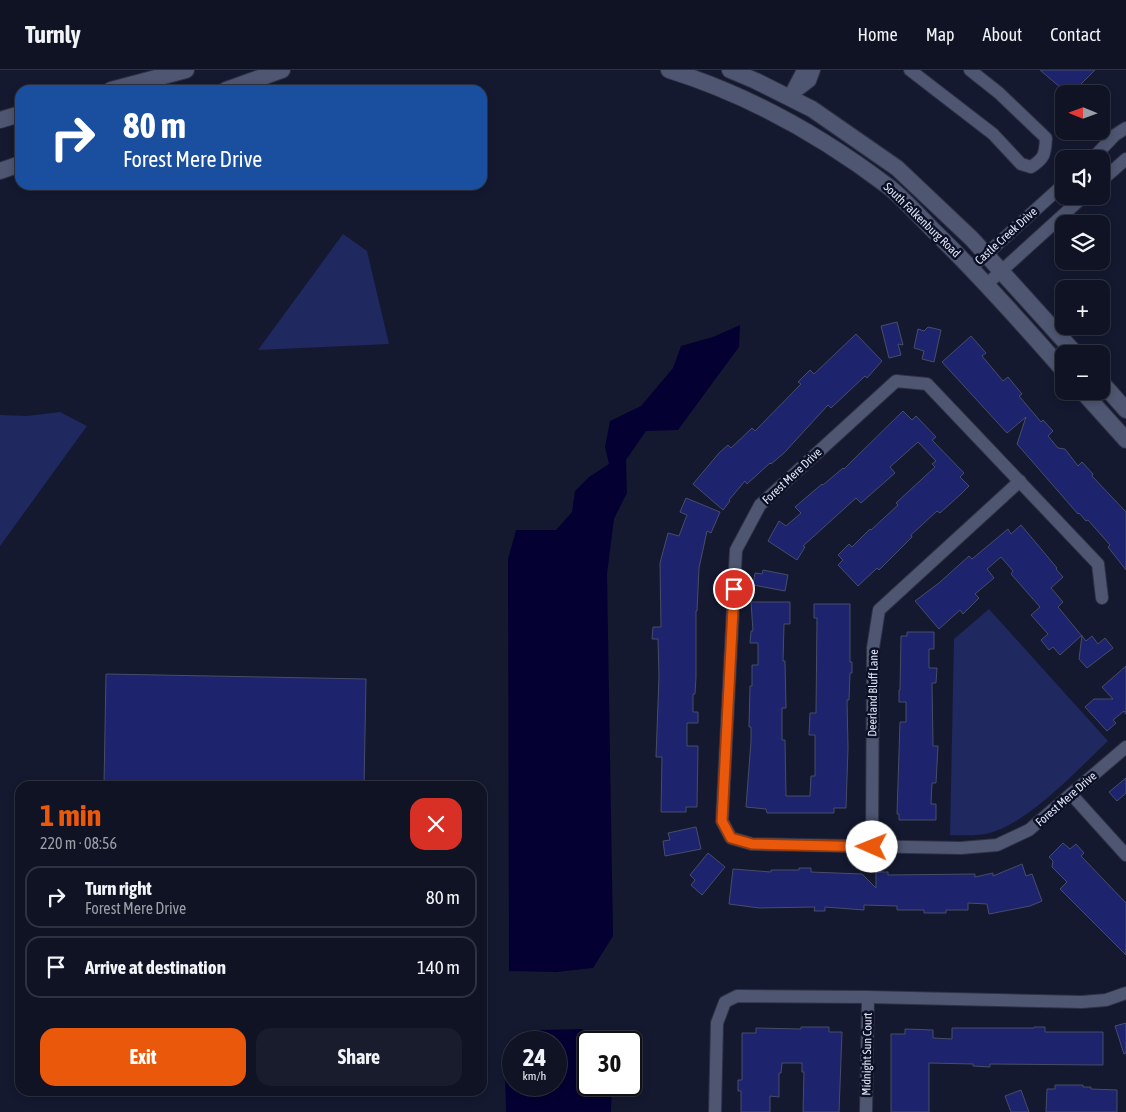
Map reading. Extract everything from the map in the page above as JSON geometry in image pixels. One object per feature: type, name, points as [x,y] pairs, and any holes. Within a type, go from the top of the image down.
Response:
[{"type":"street","points":[[130,85],[186,70]]},
{"type":"street","points":[[240,85],[282,70]]},
{"type":"street","name":"South Falkenburg Road","points":[[669,70],[699,79],[746,99],[804,128],[890,188],[987,284],[1055,360]]},
{"type":"street","name":"South Falkenburg Road","points":[[730,70],[812,109],[897,168],[972,239],[1068,345]]},
{"type":"street","points":[[789,97],[803,70]]},
{"type":"street","points":[[699,79],[718,82],[768,103],[780,102],[789,97],[810,81],[814,70]]},
{"type":"street","points":[[910,70],[993,134],[1020,164],[1031,167],[1041,160],[1045,152],[1046,138],[1000,93],[970,70]]},
{"type":"street","points":[[0,120],[15,116]]},
{"type":"street","points":[[1101,150],[1115,135],[1126,128]]},
{"type":"street","points":[[1110,173],[1126,159]]},
{"type":"street","points":[[0,171],[15,166]]},
{"type":"street","name":"Castle Creek Drive","points":[[971,268],[1055,192]]},
{"type":"street","name":"Castle Creek Drive","points":[[987,284],[1074,205]]},
{"type":"street","name":"Forest Mere Drive","points":[[1102,598],[1098,564],[928,384],[896,381],[760,504],[736,550],[722,821],[731,838],[752,844],[961,848],[997,845],[1029,830],[1126,747]]},
{"type":"street","points":[[1110,392],[1126,410]]},
{"type":"street","points":[[1090,400],[1126,440]]},
{"type":"street","name":"Deerland Bluff Lane","points":[[872,847],[873,648],[879,610],[1020,481]]},
{"type":"street","points":[[1071,794],[1126,856]]},
{"type":"street","points":[[715,1112],[716,1022],[724,1002],[737,996],[1082,1002],[1106,1000],[1126,994]]},
{"type":"street","name":"Midnight Sun Court","points":[[866,1112],[868,997]]},
{"type":"shaded area","points":[[343,234],[367,251],[389,344],[258,350]]},
{"type":"shaded area","points":[[740,325],[739,347],[678,430],[646,431],[626,460],[627,493],[614,519],[607,574],[613,936],[593,968],[557,972],[509,971],[508,559],[516,530],[556,530],[572,512],[575,491],[589,477],[609,464],[605,447],[610,421],[641,406],[673,368],[681,346],[713,337]]},
{"type":"shaded area","points":[[60,412],[87,426],[0,546],[0,415],[27,416]]},
{"type":"shaded area","points":[[989,609],[1108,741],[1034,809],[1017,820],[1001,829],[985,834],[950,835],[954,639]]},
{"type":"shaded area","points":[[582,1029],[584,1031],[577,1031],[577,1096],[612,1096],[611,1112],[506,1112],[506,1096],[567,1096],[567,1031],[539,1031]]},
{"type":"building","points":[[1040,70],[1095,70],[1080,85],[1058,85]]},
{"type":"building","points":[[897,322],[903,345],[898,344],[901,355],[889,358],[881,326]]},
{"type":"building","points":[[928,327],[941,330],[934,362],[922,359],[924,351],[914,348],[918,329],[924,331]]},
{"type":"building","points":[[856,334],[882,361],[867,378],[865,376],[831,408],[828,405],[784,453],[747,484],[745,481],[723,510],[693,484],[719,453],[728,445],[731,448],[752,428],[755,431],[801,384],[798,382],[810,370],[814,374]]},
{"type":"building","points":[[971,336],[986,353],[982,356],[1003,381],[1008,377],[1022,394],[1019,396],[1041,422],[1043,420],[1053,431],[1048,436],[1058,448],[1065,449],[1078,466],[1082,462],[1093,474],[1092,476],[1126,512],[1126,570],[1108,547],[1110,545],[1088,520],[1086,521],[1078,514],[1017,444],[1026,417],[1007,433],[942,362]]},
{"type":"building","points":[[903,411],[912,420],[916,416],[936,437],[932,440],[964,473],[960,477],[969,486],[961,494],[940,513],[937,511],[911,535],[912,537],[879,570],[877,568],[858,586],[838,565],[843,560],[838,555],[849,544],[852,547],[871,530],[898,505],[896,503],[935,467],[932,464],[936,461],[918,442],[890,467],[895,473],[861,503],[856,498],[803,546],[805,547],[797,560],[768,541],[779,521],[786,526],[801,513],[795,507],[822,484],[844,469]]},
{"type":"building","points":[[686,498],[720,512],[711,533],[707,531],[699,568],[696,611],[696,677],[695,694],[693,694],[693,712],[698,712],[698,723],[687,723],[687,746],[698,746],[697,807],[686,807],[686,812],[661,812],[662,757],[656,757],[659,677],[658,639],[652,639],[653,627],[661,627],[660,563],[668,533],[679,536],[687,515],[680,512]]},
{"type":"building","points":[[1021,525],[1063,577],[1051,588],[1063,602],[1058,607],[1081,635],[1060,655],[1053,647],[1049,650],[1041,640],[1048,634],[1031,615],[1040,607],[1011,574],[1013,571],[1001,557],[987,569],[994,578],[975,594],[979,598],[963,614],[960,610],[939,629],[915,601],[939,583],[969,556],[972,559],[1008,529],[1011,534]]},
{"type":"building","points":[[763,570],[788,575],[785,591],[753,585],[755,573],[762,574]]},
{"type":"building","points":[[751,602],[790,602],[790,624],[784,624],[783,661],[785,661],[786,708],[782,708],[782,740],[785,740],[786,796],[810,796],[811,776],[815,776],[815,735],[809,735],[810,713],[816,713],[817,618],[814,618],[814,604],[850,604],[850,662],[852,662],[852,673],[850,673],[849,700],[847,700],[846,808],[834,808],[834,813],[767,813],[766,809],[746,807],[751,741],[751,727],[749,727],[750,686],[752,686],[752,665],[758,665],[758,643],[750,643],[751,631],[753,631]]},
{"type":"building","points":[[907,632],[934,632],[934,649],[929,649],[929,668],[937,668],[936,683],[932,683],[933,746],[938,746],[936,783],[932,783],[931,804],[936,804],[936,820],[899,820],[899,814],[897,814],[900,722],[906,722],[906,702],[899,702],[901,636],[907,636]]},
{"type":"building","points":[[1082,636],[1086,641],[1092,636],[1098,644],[1105,638],[1113,648],[1087,668],[1079,659]]},
{"type":"building","points":[[1126,666],[1126,714],[1124,711],[1113,720],[1116,723],[1107,731],[1085,707],[1094,699],[1113,699],[1102,687]]},
{"type":"building","points":[[106,674],[366,679],[364,781],[104,781]]},
{"type":"building","points":[[1126,778],[1126,793],[1117,801],[1109,792]]},
{"type":"building","points":[[696,827],[701,849],[665,856],[663,841],[670,840],[668,833]]},
{"type":"building","points":[[1063,843],[1070,849],[1076,844],[1084,853],[1081,856],[1126,903],[1126,955],[1060,889],[1067,882],[1052,867],[1053,861],[1049,857]]},
{"type":"building","points":[[708,853],[725,867],[702,895],[691,885],[695,880],[690,875]]},
{"type":"building","points":[[1022,864],[1026,876],[1032,874],[1042,901],[1030,906],[989,914],[987,904],[968,903],[968,910],[946,910],[946,913],[924,913],[924,910],[897,910],[897,906],[864,905],[864,910],[825,907],[825,911],[814,911],[815,907],[759,908],[729,904],[733,869],[771,872],[771,870],[811,868],[811,872],[862,874],[876,888],[876,872],[888,872],[888,875],[975,874],[975,877],[993,873],[993,876]]},
{"type":"building","points":[[1126,1023],[1126,1053],[1124,1054],[1115,1026]]},
{"type":"building","points":[[801,1027],[829,1027],[829,1032],[842,1032],[839,1112],[803,1112],[804,1072],[802,1072],[802,1063],[782,1063],[781,1073],[779,1073],[779,1097],[770,1096],[770,1112],[741,1112],[741,1091],[738,1091],[738,1080],[742,1080],[742,1033],[756,1033],[756,1028],[801,1029]]},
{"type":"building","points":[[1045,1027],[1045,1032],[1103,1032],[1103,1065],[990,1064],[990,1067],[973,1066],[973,1064],[929,1063],[929,1112],[891,1112],[891,1034],[905,1034],[905,1029],[933,1030],[933,1038],[952,1039],[952,1028]]},
{"type":"building","points":[[1055,1085],[1083,1085],[1083,1087],[1091,1087],[1091,1089],[1117,1090],[1117,1112],[1046,1112],[1047,1089],[1055,1089]]},
{"type":"building","points":[[1021,1090],[1029,1112],[1011,1112],[1005,1096]]},
{"type":"route","points":[[734,589],[722,821],[731,838],[752,844],[872,847]]}]
